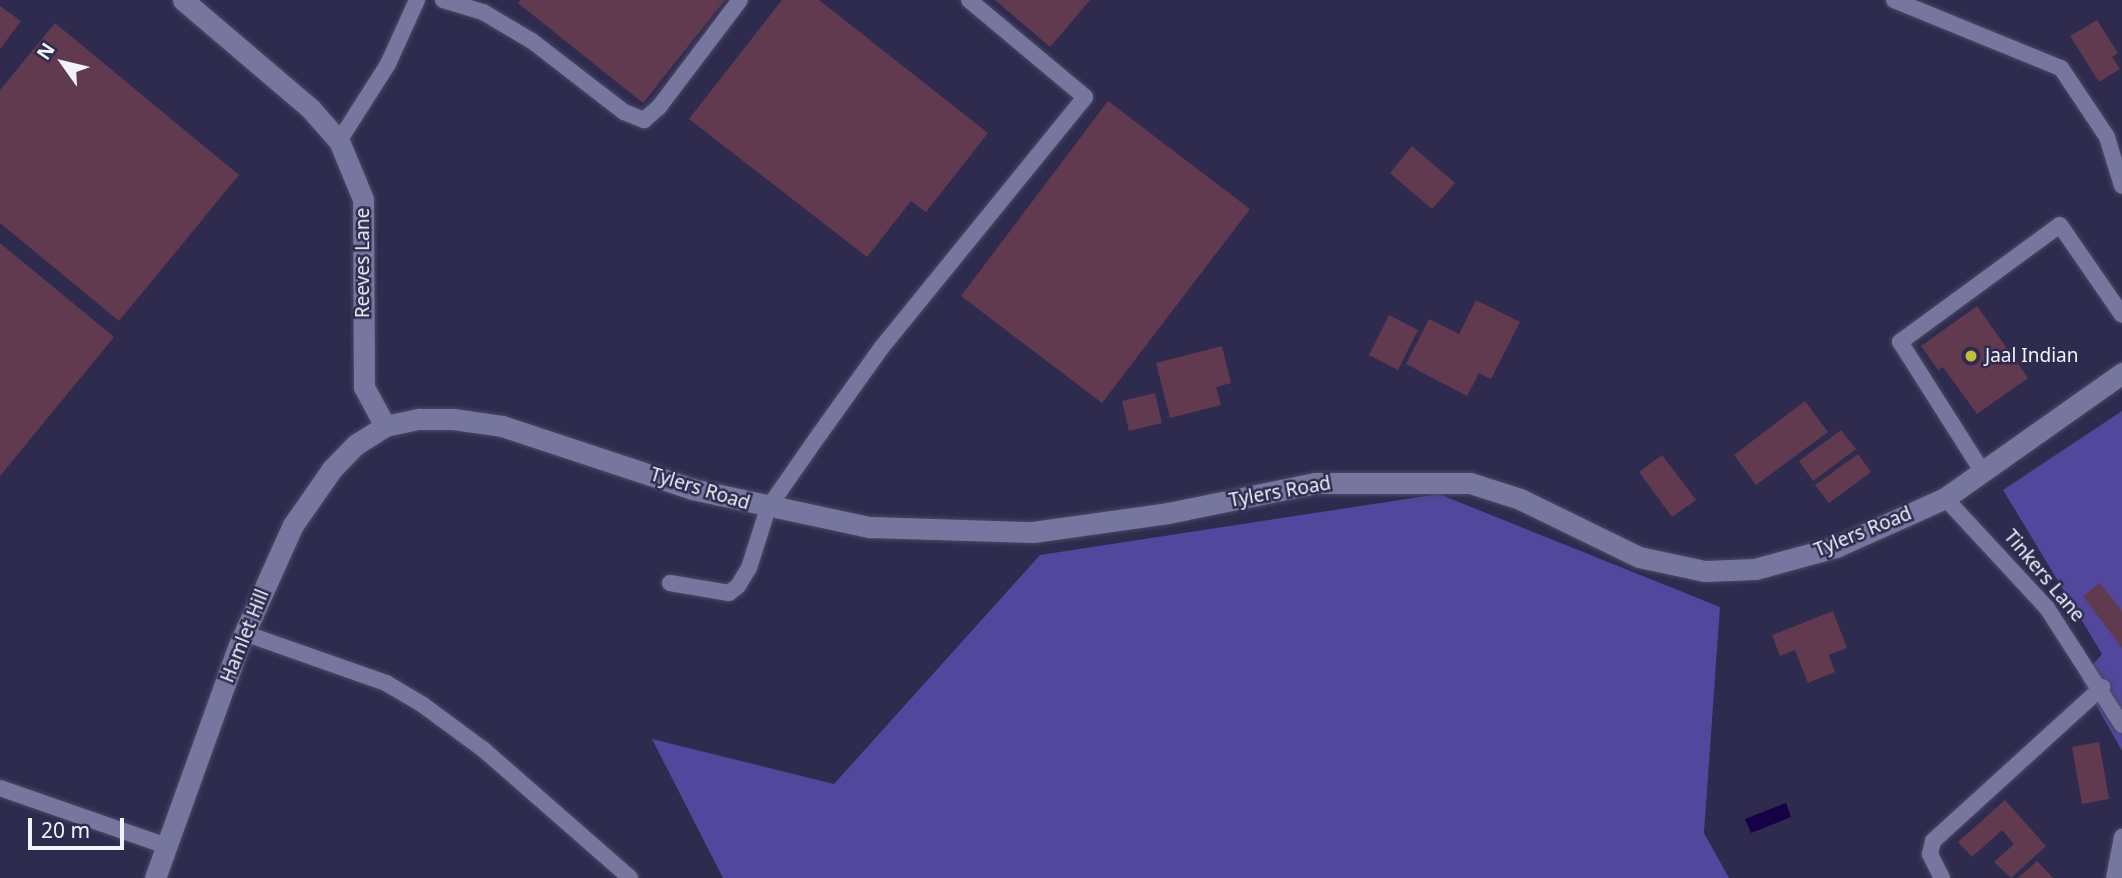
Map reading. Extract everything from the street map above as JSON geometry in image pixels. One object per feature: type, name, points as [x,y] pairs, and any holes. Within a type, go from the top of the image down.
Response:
[{"type":"street","name":"Reeves Lane","points":[[183,0],[310,108],[339,141],[363,199],[364,387],[385,426]]},
{"type":"street","name":"Tylers Road","points":[[385,426],[453,418],[502,426],[692,489],[768,508],[870,527],[1033,532],[1168,513],[1315,483],[1470,483],[1520,499],[1639,557],[1705,571],[1755,569],[1836,547],[1945,498],[2122,373]]},
{"type":"street","name":"Hamlet Hill","points":[[155,878],[244,633],[293,524],[331,469],[355,445],[385,426]]},
{"type":"lane","points":[[339,141],[388,64],[417,0]]},
{"type":"lane","points":[[443,0],[483,12],[624,112],[644,120],[659,107],[740,0]]},
{"type":"lane","points":[[670,583],[729,593],[745,577],[768,508],[883,347],[1085,97],[969,0]]},
{"type":"lane","points":[[1894,0],[2061,68],[2106,137],[2122,186]]},
{"type":"lane","points":[[1982,471],[1900,342],[2060,225],[2122,315]]},
{"type":"lane","name":"Tinkers Lane","points":[[1945,498],[2047,608],[2102,687],[2122,725]]},
{"type":"lane","points":[[244,633],[386,683],[423,705],[484,750],[630,878]]},
{"type":"lane","points":[[1942,878],[1930,853],[1933,841],[2102,687]]},
{"type":"lane","points":[[0,788],[167,846]]},
{"type":"lane","points":[[2114,878],[2122,837]]},
{"type":"shaded area","points":[[2122,411],[2122,751],[2081,678],[2102,654],[2003,490]]},
{"type":"shaded area","points":[[1439,494],[1720,607],[1704,833],[1729,878],[723,878],[652,739],[834,784],[1040,555]]},
{"type":"shaded area","points":[[1786,803],[1791,817],[1751,833],[1745,819]]},
{"type":"building","points":[[521,0],[725,0],[643,103],[518,3]]},
{"type":"building","points":[[782,0],[819,0],[988,133],[926,212],[911,201],[867,257],[689,119]]},
{"type":"building","points":[[995,0],[1090,0],[1050,47]]},
{"type":"building","points":[[0,6],[21,21],[0,49]]},
{"type":"building","points":[[2097,20],[2118,53],[2112,57],[2120,69],[2099,82],[2070,36]]},
{"type":"building","points":[[55,23],[239,175],[119,321],[0,223],[0,90]]},
{"type":"building","points":[[1108,101],[1250,209],[1102,403],[961,296]]},
{"type":"building","points":[[1412,146],[1455,183],[1432,209],[1390,173]]},
{"type":"building","points":[[0,243],[114,337],[0,476]]},
{"type":"building","points":[[1476,300],[1520,322],[1491,379],[1479,373],[1467,396],[1406,364],[1429,319],[1459,334]]},
{"type":"building","name":"Jaal Indian","points":[[1977,306],[2028,378],[1977,414],[1943,367],[1938,370],[1921,346]]},
{"type":"building","points":[[1389,315],[1418,330],[1398,370],[1369,355]]},
{"type":"building","points":[[1222,346],[1231,383],[1216,387],[1221,405],[1170,418],[1156,363]]},
{"type":"building","points":[[1155,393],[1162,423],[1129,431],[1122,401]]},
{"type":"building","points":[[1805,401],[1828,432],[1756,485],[1734,455]]},
{"type":"building","points":[[1841,430],[1856,449],[1813,481],[1799,461]]},
{"type":"building","points":[[1858,454],[1871,472],[1829,503],[1815,485]]},
{"type":"building","points":[[1662,455],[1696,500],[1672,517],[1639,472]]},
{"type":"building","points":[[2100,583],[2122,611],[2122,648],[2083,596]]},
{"type":"building","points":[[1833,611],[1847,648],[1829,655],[1835,672],[1808,683],[1795,650],[1780,656],[1772,635]]},
{"type":"building","points":[[2099,742],[2109,799],[2082,804],[2072,747]]},
{"type":"building","points":[[2005,800],[2046,846],[2011,878],[1994,862],[2014,844],[2002,830],[1972,857],[1958,842]]},
{"type":"building","points":[[2037,861],[2053,878],[2018,878]]},
{"type":"place","name":"Jaal Indian","points":[[1971,356]]}]
